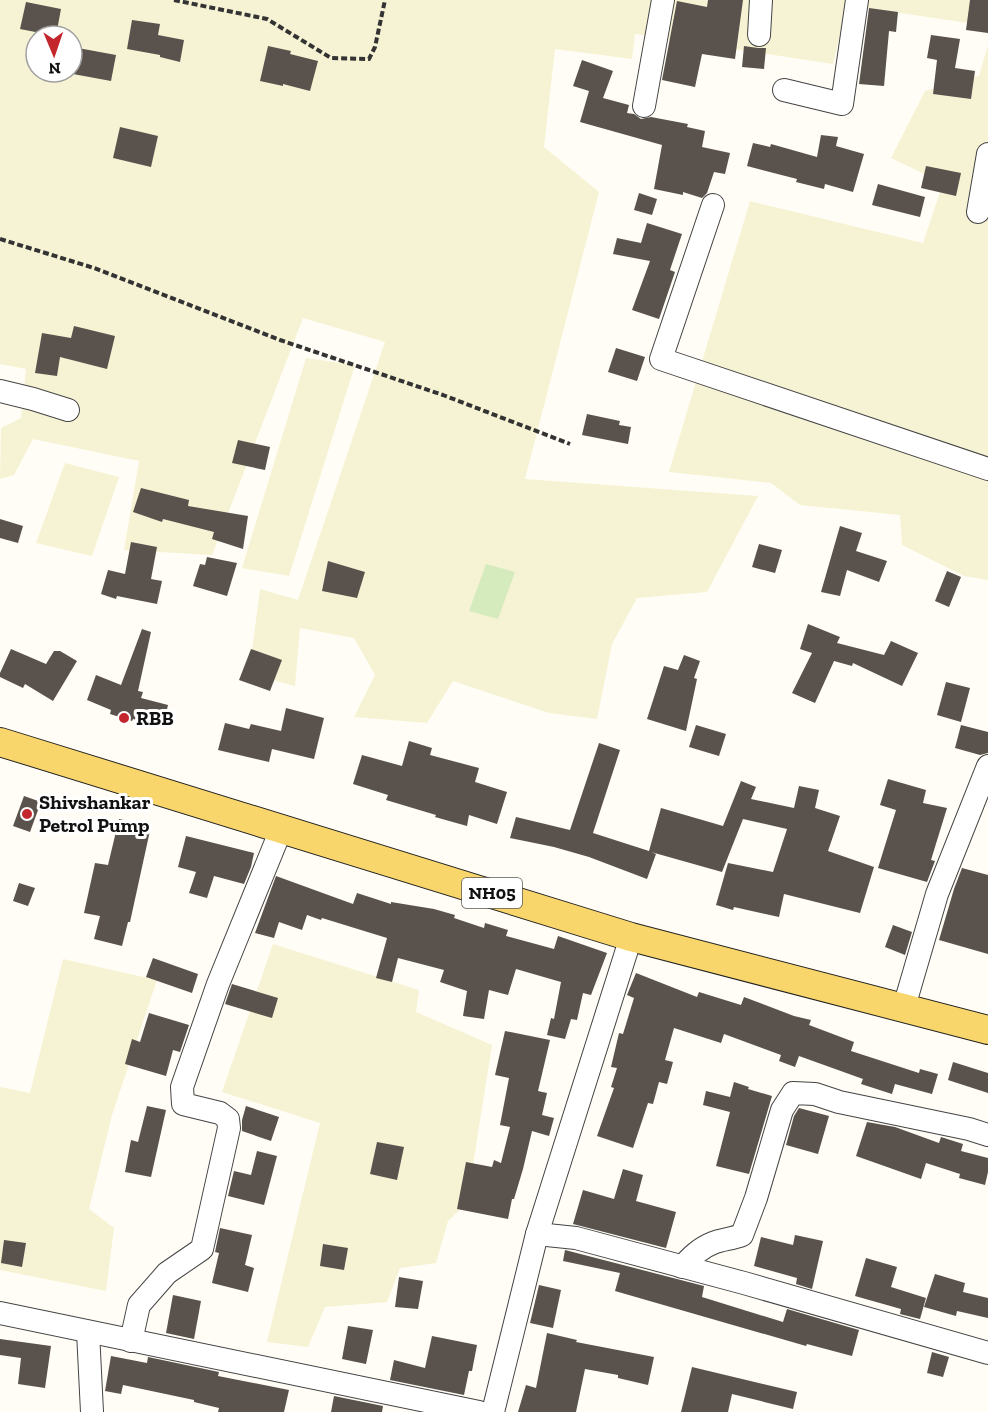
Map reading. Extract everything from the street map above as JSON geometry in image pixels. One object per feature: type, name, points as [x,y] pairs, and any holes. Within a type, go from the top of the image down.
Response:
[{"type":"main road","name":"NH05","points":[[0,742],[282,827],[631,937],[988,1030]]},
{"type":"street","points":[[644,106],[663,0]]},
{"type":"street","points":[[759,35],[761,0]]},
{"type":"street","points":[[784,90],[842,104],[857,0]]},
{"type":"street","points":[[978,212],[988,154]]},
{"type":"street","points":[[713,205],[661,359],[988,469]]},
{"type":"street","points":[[0,392],[68,410]]},
{"type":"street","points":[[904,1007],[937,894],[988,766]]},
{"type":"street","points":[[131,1341],[139,1305],[167,1273],[202,1249],[228,1119],[220,1113],[183,1104],[182,1087],[218,984],[282,827]]},
{"type":"street","points":[[493,1412],[537,1234],[631,937]]},
{"type":"street","points":[[682,1267],[692,1255],[714,1243],[742,1235],[756,1198],[782,1110],[793,1093],[815,1094],[839,1102],[988,1135]]},
{"type":"street","points":[[537,1234],[576,1238],[988,1353]]},
{"type":"street","points":[[0,1313],[479,1412]]},
{"type":"street","points":[[88,1332],[92,1412]]},
{"type":"path","points":[[174,0],[267,19],[332,58],[369,59],[375,47],[385,0]]},
{"type":"path","points":[[0,239],[94,268],[280,340],[443,395],[570,444]]},
{"type":"shaded area","points":[[0,0],[988,0],[988,26],[847,5],[833,64],[635,34],[632,59],[555,49],[544,147],[599,192],[525,479],[758,496],[707,592],[637,598],[612,644],[597,719],[549,713],[453,681],[427,723],[354,717],[375,675],[354,638],[300,628],[295,686],[249,674],[260,589],[298,600],[385,342],[303,318],[212,555],[124,550],[139,461],[33,439],[14,475],[0,479],[1,428],[21,418],[26,369],[0,364]]},
{"type":"shaded area","points":[[988,45],[988,580],[964,576],[902,545],[900,515],[800,505],[771,483],[669,472],[750,201],[923,243],[943,183],[891,158],[925,91],[979,76]]},
{"type":"shaded area","points":[[306,358],[355,365],[289,576],[242,568]]},
{"type":"shaded area","points":[[65,463],[119,477],[92,556],[36,543]]},
{"type":"shaded area","points":[[273,944],[419,990],[416,1012],[492,1045],[467,1203],[448,1221],[436,1263],[400,1268],[387,1302],[325,1307],[308,1347],[267,1342],[320,1123],[222,1092]]},
{"type":"shaded area","points":[[63,959],[157,980],[112,1115],[89,1209],[114,1228],[106,1291],[0,1270],[0,1087],[30,1093]]},
{"type":"green space","points":[[486,564],[515,572],[498,619],[469,611]]},
{"type":"building","points":[[708,0],[743,0],[735,59],[702,54],[695,87],[662,80],[677,1],[707,7]]},
{"type":"building","points":[[970,0],[988,0],[988,33],[966,30]]},
{"type":"building","points":[[26,2],[61,9],[58,24],[24,24],[24,30],[20,29]]},
{"type":"building","points":[[869,8],[898,12],[896,32],[889,31],[884,86],[859,84]]},
{"type":"building","points":[[132,20],[160,24],[158,35],[184,40],[180,62],[160,57],[160,55],[127,49]]},
{"type":"building","points":[[931,35],[960,39],[955,68],[975,71],[971,99],[933,94],[937,60],[927,58]]},
{"type":"building","points":[[268,46],[291,51],[290,54],[318,61],[310,91],[260,81]]},
{"type":"building","points":[[744,46],[766,48],[764,69],[742,67]]},
{"type":"building","points":[[84,49],[116,55],[111,81],[84,76]]},
{"type":"building","points":[[582,60],[613,71],[603,98],[629,105],[627,113],[634,114],[641,119],[651,117],[688,124],[687,127],[705,131],[702,147],[730,153],[725,174],[714,172],[707,193],[702,198],[683,192],[683,195],[654,189],[662,145],[580,122],[589,91],[573,86]]},
{"type":"building","points":[[120,127],[158,136],[151,167],[113,158]]},
{"type":"building","points":[[821,135],[838,137],[836,146],[864,154],[853,192],[825,184],[824,189],[796,182],[797,179],[747,166],[753,143],[770,147],[771,144],[817,157]]},
{"type":"building","points":[[926,166],[961,173],[956,196],[921,188]]},
{"type":"building","points":[[878,184],[925,197],[920,217],[872,205]]},
{"type":"building","points":[[639,193],[657,199],[652,215],[634,210]]},
{"type":"building","points":[[647,223],[682,234],[670,270],[675,272],[659,319],[632,310],[650,261],[613,254],[617,238],[641,243]]},
{"type":"building","points":[[74,326],[115,336],[107,369],[60,357],[57,376],[35,373],[42,333],[71,338]]},
{"type":"building","points":[[616,348],[645,357],[637,381],[608,372]]},
{"type":"building","points":[[587,414],[620,421],[619,425],[631,427],[628,444],[582,435]]},
{"type":"building","points":[[238,440],[270,447],[265,470],[232,463]]},
{"type":"building","points":[[141,488],[189,500],[188,506],[248,516],[243,549],[212,539],[214,532],[163,519],[162,522],[133,512]]},
{"type":"building","points":[[0,519],[23,526],[18,543],[0,538]]},
{"type":"building","points":[[840,526],[862,533],[856,551],[887,561],[879,582],[847,570],[840,596],[821,592]]},
{"type":"building","points":[[131,542],[157,547],[151,579],[162,581],[157,604],[117,596],[116,599],[101,594],[108,570],[125,574]]},
{"type":"building","points":[[759,544],[782,550],[775,573],[752,567]]},
{"type":"building","points":[[207,557],[237,563],[227,596],[193,586],[200,564],[205,565]]},
{"type":"building","points":[[328,561],[365,572],[357,598],[322,591]]},
{"type":"building","points":[[947,571],[961,577],[949,607],[935,601]]},
{"type":"building","points":[[808,624],[840,637],[837,643],[884,655],[891,641],[918,653],[902,686],[853,663],[852,666],[834,661],[815,703],[792,693],[812,653],[800,649]]},
{"type":"building","points":[[142,629],[151,632],[138,691],[143,692],[141,698],[168,705],[163,726],[133,719],[132,721],[110,714],[111,710],[87,700],[96,675],[121,685]]},
{"type":"building","points":[[11,649],[46,664],[54,651],[60,651],[77,661],[53,701],[25,684],[23,688],[0,677]]},
{"type":"building","points":[[251,649],[282,660],[270,691],[239,680]]},
{"type":"building","points":[[684,655],[700,661],[694,678],[697,679],[686,731],[647,719],[664,666],[678,670]]},
{"type":"building","points":[[946,682],[970,688],[961,722],[937,715]]},
{"type":"building","points":[[286,708],[324,718],[314,759],[272,749],[269,762],[218,750],[225,723],[249,729],[251,724],[281,731]]},
{"type":"building","points":[[696,725],[726,734],[719,756],[689,747]]},
{"type":"building","points":[[961,725],[988,732],[988,753],[980,755],[955,748]]},
{"type":"building","points":[[409,741],[432,748],[430,755],[479,768],[475,782],[507,792],[497,824],[469,815],[467,826],[386,800],[388,795],[353,784],[362,755],[402,766]]},
{"type":"building","points":[[599,743],[620,750],[593,833],[649,851],[661,808],[723,826],[741,781],[756,787],[751,799],[794,808],[799,786],[819,790],[815,808],[840,816],[828,851],[874,867],[860,913],[784,894],[779,917],[716,905],[728,863],[773,872],[787,829],[743,819],[722,872],[651,852],[656,854],[647,879],[589,857],[510,838],[516,817],[570,830]]},
{"type":"building","points":[[888,779],[926,790],[923,803],[947,808],[931,860],[935,861],[927,882],[878,868],[896,810],[880,805]]},
{"type":"building","name":"Shivshankar Petrol Pump","points":[[24,796],[41,802],[30,832],[13,826]]},
{"type":"building","points":[[119,819],[151,826],[130,922],[128,922],[122,946],[94,939],[100,916],[84,913],[95,863],[108,865]]},
{"type":"building","points":[[186,836],[254,853],[244,884],[214,876],[207,898],[189,893],[196,872],[178,867]]},
{"type":"building","points":[[962,868],[988,875],[988,954],[939,940]]},
{"type":"building","points":[[276,876],[353,904],[357,893],[391,904],[391,902],[434,909],[455,915],[454,918],[484,928],[485,923],[508,930],[506,936],[554,949],[558,936],[607,953],[591,995],[583,993],[577,1020],[571,1019],[565,1039],[547,1035],[551,1018],[554,1019],[561,982],[516,969],[508,995],[489,990],[484,1019],[463,1016],[467,991],[440,982],[444,970],[398,958],[392,982],[376,978],[387,938],[307,915],[302,930],[279,922],[274,938],[255,933]]},
{"type":"building","points":[[19,883],[35,888],[28,906],[13,901]]},
{"type":"building","points":[[893,925],[912,932],[905,955],[885,947]]},
{"type":"building","points":[[153,958],[198,974],[192,993],[146,977]]},
{"type":"building","points":[[636,973],[697,997],[699,992],[741,1005],[744,997],[811,1020],[809,1025],[854,1042],[851,1051],[919,1073],[920,1069],[938,1074],[932,1094],[895,1084],[892,1094],[861,1084],[863,1079],[799,1056],[795,1067],[779,1061],[781,1055],[724,1034],[721,1043],[674,1028],[665,1060],[673,1062],[667,1084],[659,1082],[653,1104],[648,1103],[633,1148],[597,1136],[614,1088],[611,1087],[617,1068],[611,1067],[619,1033],[623,1034],[634,998],[627,995]]},
{"type":"building","points":[[232,984],[278,998],[272,1018],[225,1004]]},
{"type":"building","points":[[149,1013],[189,1025],[180,1052],[173,1050],[166,1076],[125,1064],[132,1039],[140,1042]]},
{"type":"building","points":[[505,1031],[550,1040],[538,1091],[547,1093],[542,1115],[554,1118],[549,1136],[532,1131],[508,1219],[457,1209],[466,1162],[492,1167],[494,1160],[501,1163],[510,1127],[500,1125],[509,1078],[495,1075]]},
{"type":"building","points":[[953,1062],[988,1073],[988,1093],[948,1080]]},
{"type":"building","points":[[734,1082],[772,1096],[749,1174],[716,1166],[730,1112],[703,1105],[706,1091],[730,1097]]},
{"type":"building","points":[[147,1106],[166,1110],[151,1177],[125,1172],[131,1140],[138,1142]]},
{"type":"building","points":[[246,1106],[279,1117],[271,1141],[242,1131]]},
{"type":"building","points":[[799,1108],[829,1116],[818,1154],[786,1145],[794,1116]]},
{"type":"building","points":[[867,1122],[895,1127],[939,1143],[941,1137],[963,1144],[961,1151],[988,1158],[985,1185],[959,1178],[960,1174],[926,1163],[921,1179],[856,1156]]},
{"type":"building","points":[[377,1142],[404,1147],[397,1180],[370,1174]]},
{"type":"building","points":[[257,1151],[277,1156],[264,1205],[228,1196],[234,1171],[251,1175]]},
{"type":"building","points":[[623,1169],[643,1175],[636,1201],[676,1212],[666,1248],[573,1224],[583,1190],[614,1199]]},
{"type":"building","points":[[220,1228],[252,1235],[245,1265],[254,1268],[248,1292],[212,1283],[219,1253],[215,1252]]},
{"type":"building","points":[[795,1235],[823,1241],[812,1289],[796,1284],[797,1278],[754,1266],[761,1237],[793,1245]]},
{"type":"building","points":[[4,1240],[26,1243],[22,1267],[1,1263]]},
{"type":"building","points":[[323,1244],[348,1248],[344,1270],[320,1266]]},
{"type":"building","points":[[565,1250],[704,1286],[702,1297],[783,1322],[787,1309],[859,1330],[852,1356],[807,1344],[806,1346],[615,1291],[620,1273],[563,1261]]},
{"type":"building","points":[[866,1258],[897,1267],[891,1287],[926,1298],[920,1319],[900,1314],[901,1309],[855,1296]]},
{"type":"building","points":[[935,1274],[965,1283],[963,1292],[988,1298],[988,1318],[957,1311],[956,1316],[924,1307]]},
{"type":"building","points":[[399,1277],[423,1281],[418,1309],[395,1307]]},
{"type":"building","points":[[539,1285],[561,1290],[553,1328],[530,1323]]},
{"type":"building","points":[[173,1295],[201,1301],[194,1339],[166,1333]]},
{"type":"building","points":[[348,1326],[373,1330],[366,1364],[342,1359]]},
{"type":"building","points":[[547,1333],[577,1340],[576,1342],[654,1357],[648,1385],[618,1378],[618,1375],[585,1369],[576,1412],[518,1412],[526,1385],[536,1388]]},
{"type":"building","points":[[432,1336],[477,1345],[464,1395],[390,1380],[394,1360],[425,1368]]},
{"type":"building","points":[[0,1339],[51,1346],[45,1388],[18,1384],[21,1358],[0,1355]]},
{"type":"building","points":[[932,1352],[949,1357],[943,1377],[927,1373]]},
{"type":"building","points":[[111,1356],[147,1363],[148,1357],[219,1372],[218,1376],[289,1390],[284,1412],[218,1412],[219,1408],[194,1402],[194,1400],[123,1385],[121,1394],[105,1391]]},
{"type":"building","points":[[692,1367],[797,1392],[793,1409],[732,1394],[728,1412],[681,1412]]},
{"type":"building","points":[[334,1396],[383,1406],[382,1412],[331,1412]]},
{"type":"place","name":"RBB","points":[[124,718]]},
{"type":"place","name":"Shivshankar Petrol Pump","points":[[27,814]]}]
